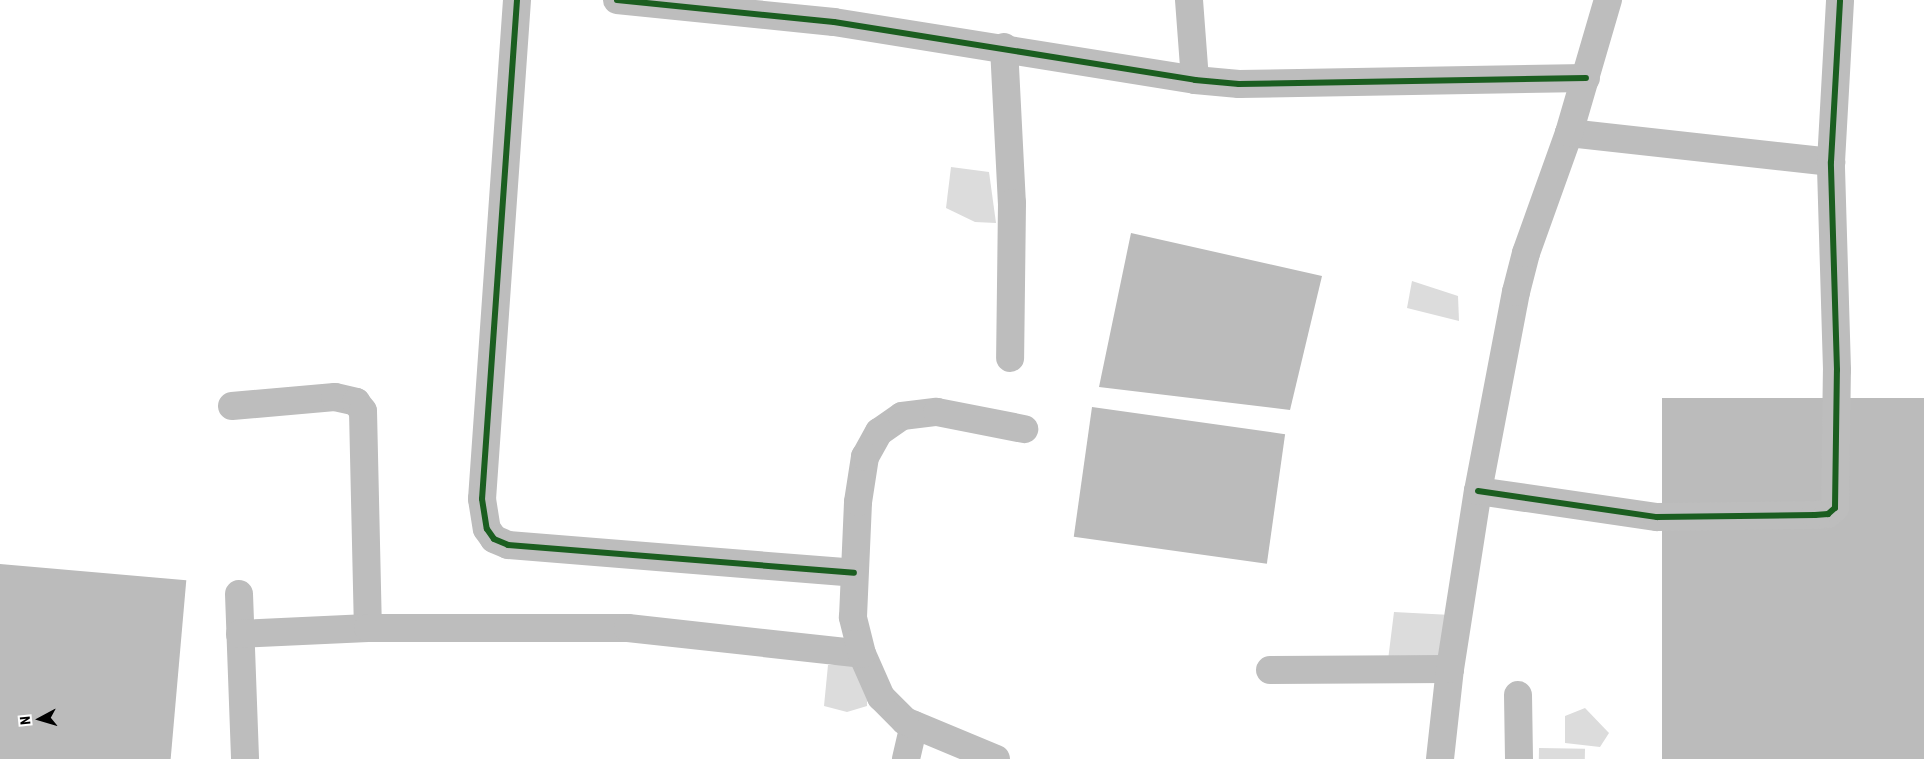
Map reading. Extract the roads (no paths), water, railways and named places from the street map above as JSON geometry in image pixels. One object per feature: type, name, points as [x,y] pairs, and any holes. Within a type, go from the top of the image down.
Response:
[{"type":"street","points":[[517,0],[482,499],[487,529],[494,539],[508,544],[854,573]]},
{"type":"street","points":[[616,0],[833,11],[1004,47],[1195,80],[1301,85],[1468,78],[1586,78]]},
{"type":"street","points":[[1190,0],[1195,80]]},
{"type":"street","points":[[1440,759],[1450,669],[1478,491],[1526,253],[1569,133],[1608,0]]},
{"type":"street","points":[[1478,491],[1657,517],[1828,514],[1835,508],[1837,500],[1837,370],[1831,162],[1840,0]]},
{"type":"street","points":[[1004,47],[1012,203],[1010,358]]},
{"type":"street","points":[[1569,133],[1831,162]]},
{"type":"street","points":[[232,406],[335,398],[356,402],[363,411],[368,628]]},
{"type":"street","points":[[996,759],[914,725],[881,697],[862,654],[853,617],[858,502],[865,457],[878,432],[902,416],[937,412],[1024,429]]},
{"type":"street","points":[[239,594],[245,759]]},
{"type":"street","points":[[240,634],[368,628],[628,628],[862,654]]},
{"type":"street","points":[[1270,670],[1450,669]]},
{"type":"street","points":[[1518,695],[1519,759]]},
{"type":"street","points":[[906,759],[914,725]]}]
